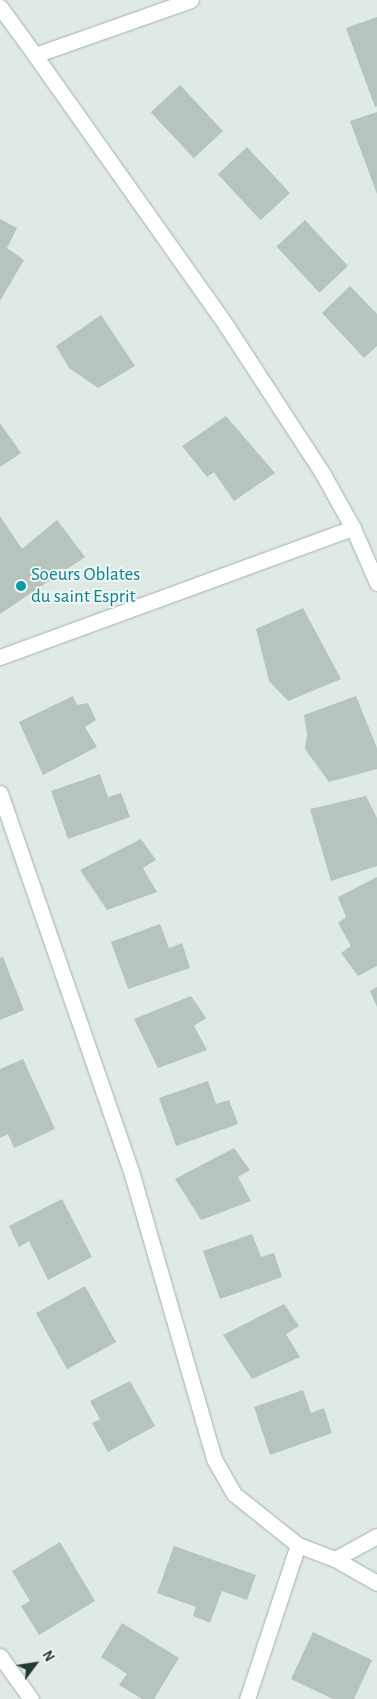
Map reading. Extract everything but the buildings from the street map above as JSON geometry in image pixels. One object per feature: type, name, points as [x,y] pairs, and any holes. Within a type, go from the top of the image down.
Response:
[{"type":"street","points":[[35,55],[191,0]]},
{"type":"street","points":[[0,7],[226,325],[323,474],[353,528],[377,583]]},
{"type":"street","points":[[0,657],[353,528]]},
{"type":"street","points":[[0,794],[131,1171],[214,1459],[234,1494],[298,1546],[336,1559],[377,1583]]},
{"type":"street","points":[[336,1559],[377,1536]]},
{"type":"street","points":[[247,1699],[298,1546]]},
{"type":"street","points":[[0,1656],[31,1699]]},
{"type":"place","name":"Soeurs Oblates du saint Esprit","points":[[21,586]]}]
